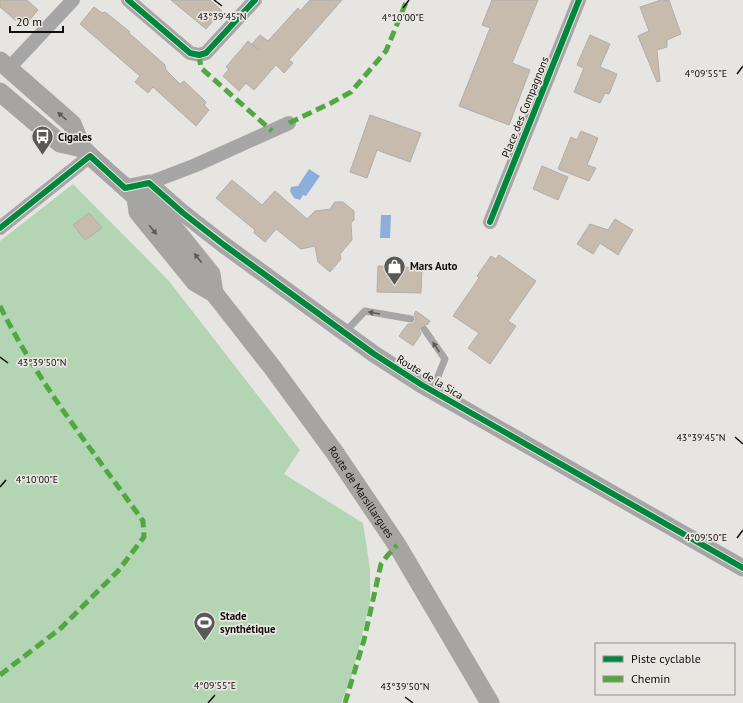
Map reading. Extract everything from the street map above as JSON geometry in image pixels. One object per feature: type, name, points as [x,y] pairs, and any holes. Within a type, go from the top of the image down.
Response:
[{"type":"main road","points":[[3,68],[72,124],[86,152]]},
{"type":"main road","points":[[0,92],[60,143],[86,152]]},
{"type":"main road","name":"Route de Marsillargues","points":[[86,152],[130,192],[153,202],[211,274],[214,293],[272,368],[330,447],[397,545],[490,703]]},
{"type":"street","points":[[3,68],[73,0]]},
{"type":"street","points":[[128,0],[190,53],[199,55],[206,53],[255,0]]},
{"type":"street","name":"Place des Compagnons","points":[[490,222],[579,0]]},
{"type":"street","points":[[130,192],[196,165],[289,123]]},
{"type":"street","points":[[1,224],[86,152]]},
{"type":"street","name":"Route de la Sica","points":[[149,183],[189,218],[374,354],[432,391],[743,568]]},
{"type":"lane","points":[[345,332],[365,311],[411,319]]},
{"type":"lane","points":[[424,329],[445,359],[432,391]]},
{"type":"green space","points":[[73,184],[169,281],[300,450],[284,474],[363,523],[370,569],[370,602],[352,676],[341,703],[0,703],[0,241]]},
{"type":"water","points":[[309,169],[320,176],[306,196],[303,195],[300,200],[294,198],[290,191],[291,187],[298,186]]},
{"type":"water","points":[[381,215],[391,215],[390,238],[380,238]]},
{"type":"building","points":[[0,0],[27,0],[38,10],[27,23],[20,17],[16,21],[0,7]]},
{"type":"building","points":[[171,0],[210,0],[222,11],[206,29]]},
{"type":"building","points":[[310,0],[342,0],[289,60],[293,63],[284,73],[276,65],[254,90],[246,83],[239,91],[223,76],[229,69],[226,67],[248,41],[259,50],[252,44],[260,35],[268,41],[298,8],[300,11]]},
{"type":"building","points":[[492,0],[538,0],[512,63],[530,70],[509,125],[459,106],[490,28],[482,25]]},
{"type":"building","points":[[661,0],[669,0],[681,34],[667,40],[667,47],[657,50],[660,81],[657,82],[638,36],[649,31],[640,7]]},
{"type":"building","points":[[94,7],[102,13],[105,12],[130,32],[129,33],[165,65],[166,70],[180,84],[184,81],[206,102],[204,105],[209,110],[196,126],[153,87],[148,93],[135,82],[140,76],[80,24]]},
{"type":"building","points":[[590,35],[610,44],[600,67],[617,74],[609,94],[605,93],[600,103],[574,92],[584,68],[577,65]]},
{"type":"building","points":[[370,115],[421,133],[410,162],[377,150],[367,178],[350,172]]},
{"type":"building","points":[[581,131],[598,138],[587,165],[596,168],[589,181],[558,169],[571,137],[577,140]]},
{"type":"building","points":[[542,166],[568,177],[558,200],[533,189]]},
{"type":"building","points":[[232,180],[262,205],[275,191],[307,219],[315,211],[330,209],[335,202],[343,202],[354,211],[354,220],[351,223],[352,240],[340,254],[341,259],[330,272],[318,262],[315,246],[301,249],[276,229],[265,242],[254,233],[255,230],[216,198]]},
{"type":"building","points":[[89,213],[102,228],[85,240],[73,225]]},
{"type":"building","points":[[615,219],[633,230],[618,255],[600,243],[593,254],[577,244],[590,224],[608,230]]},
{"type":"building","points":[[499,255],[536,281],[508,321],[516,326],[490,364],[468,348],[479,333],[453,316],[479,278],[477,276],[491,256],[496,259]]},
{"type":"building","points":[[378,266],[422,268],[421,293],[377,292]]},
{"type":"building","points":[[416,311],[430,321],[427,325],[423,324],[420,327],[419,330],[421,334],[413,346],[399,336],[408,324],[415,322],[416,318],[414,315]]},
{"type":"marked path","points":[[289,123],[351,92],[386,51],[407,0]]},
{"type":"marked path","points":[[199,55],[201,68],[272,131]]},
{"type":"marked path","points":[[0,306],[31,362],[86,443],[143,521],[144,537],[118,571],[61,628],[0,675]]},
{"type":"marked path","points":[[345,703],[364,640],[381,564],[397,545]]},
{"type":"cycle path","points":[[128,0],[190,53],[199,55],[206,53],[255,0]]},
{"type":"cycle path","points":[[490,222],[579,0]]},
{"type":"cycle path","points":[[0,228],[90,156],[125,188],[149,183],[183,213],[224,245],[374,354],[422,385],[743,568]]},
{"type":"place","name":"Cigales","points":[[43,156]]},
{"type":"place","name":"Mars Auto","points":[[395,286]]},
{"type":"place","name":"Stade synthétique","points":[[204,642]]}]
